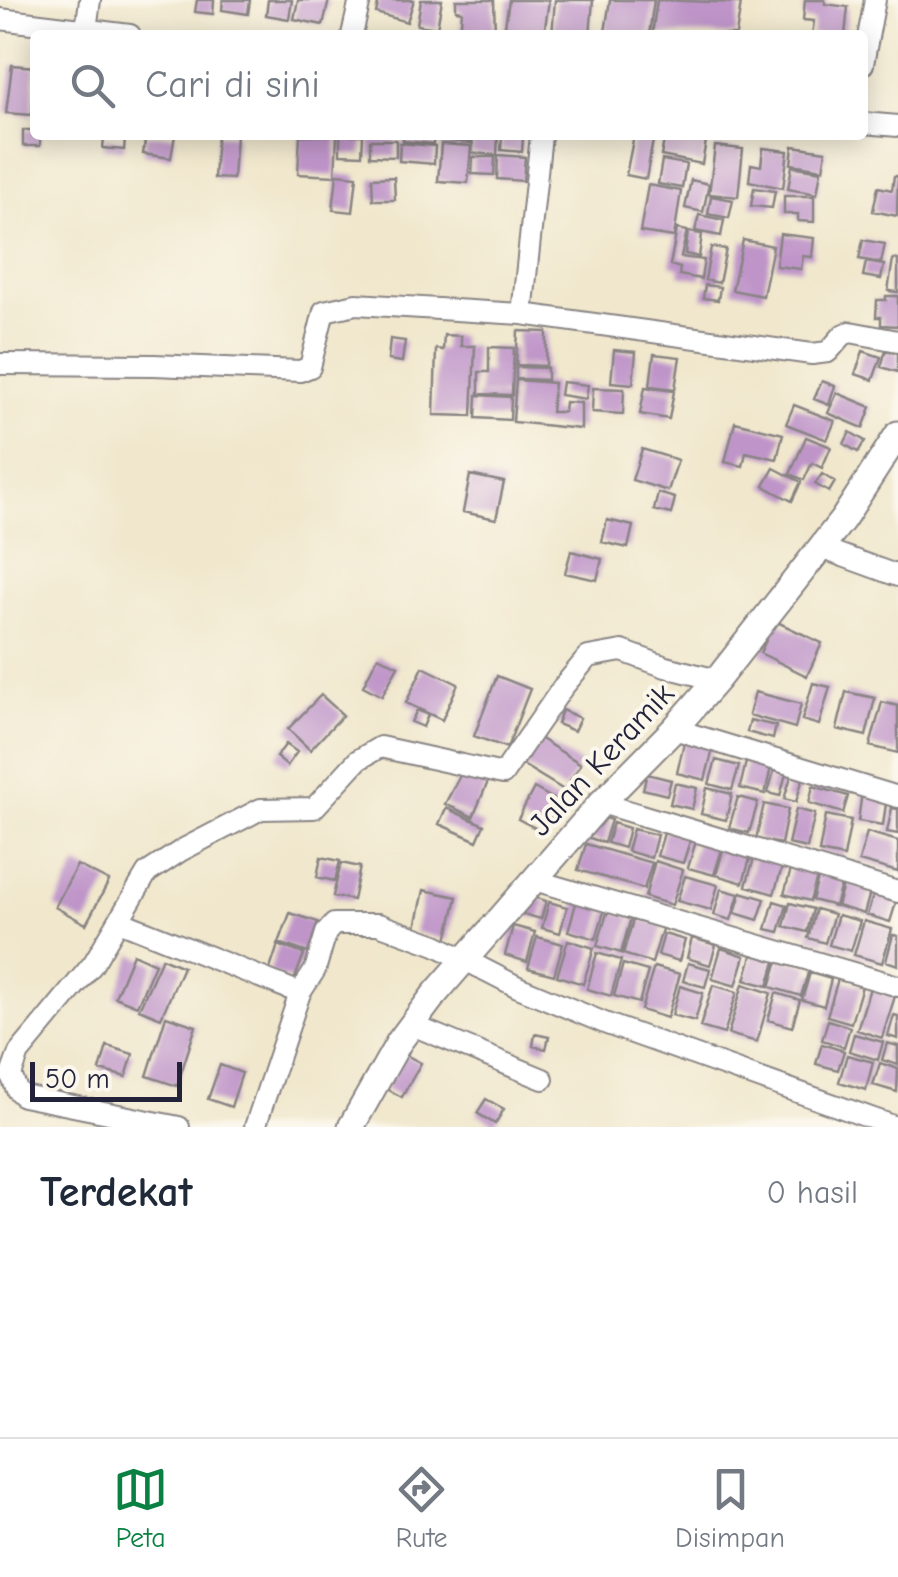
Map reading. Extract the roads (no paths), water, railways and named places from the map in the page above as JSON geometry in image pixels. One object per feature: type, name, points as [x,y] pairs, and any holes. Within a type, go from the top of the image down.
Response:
[{"type":"street","points":[[0,19],[86,30],[90,0]]},
{"type":"street","points":[[353,30],[360,0]]},
{"type":"street","points":[[868,37],[875,0]]},
{"type":"street","points":[[868,123],[898,126]]},
{"type":"street","points":[[522,314],[540,140]]},
{"type":"street","points":[[0,364],[290,372],[310,366],[322,315],[331,308],[356,304],[522,314],[812,354],[828,352],[842,335],[850,332],[898,342]]},
{"type":"street","name":"Jalan Keramik","points":[[351,1127],[412,1025],[600,803],[674,730],[717,680],[821,548],[898,434]]},
{"type":"street","points":[[821,548],[898,576]]},
{"type":"street","points":[[179,1127],[22,1096],[13,1083],[12,1067],[18,1053],[93,964],[138,885],[158,865],[261,809],[314,808],[372,749],[389,747],[504,774],[588,657],[622,651],[666,668],[717,680]]},
{"type":"street","points":[[674,730],[898,797]]},
{"type":"street","points":[[600,803],[898,892]]},
{"type":"street","points":[[534,880],[898,986]]},
{"type":"street","points":[[119,921],[300,993]]},
{"type":"street","points":[[254,1127],[300,993],[314,970],[326,932],[334,924],[378,924],[436,944],[518,987],[606,1024],[896,1127]]},
{"type":"street","points":[[412,1025],[543,1079]]}]
